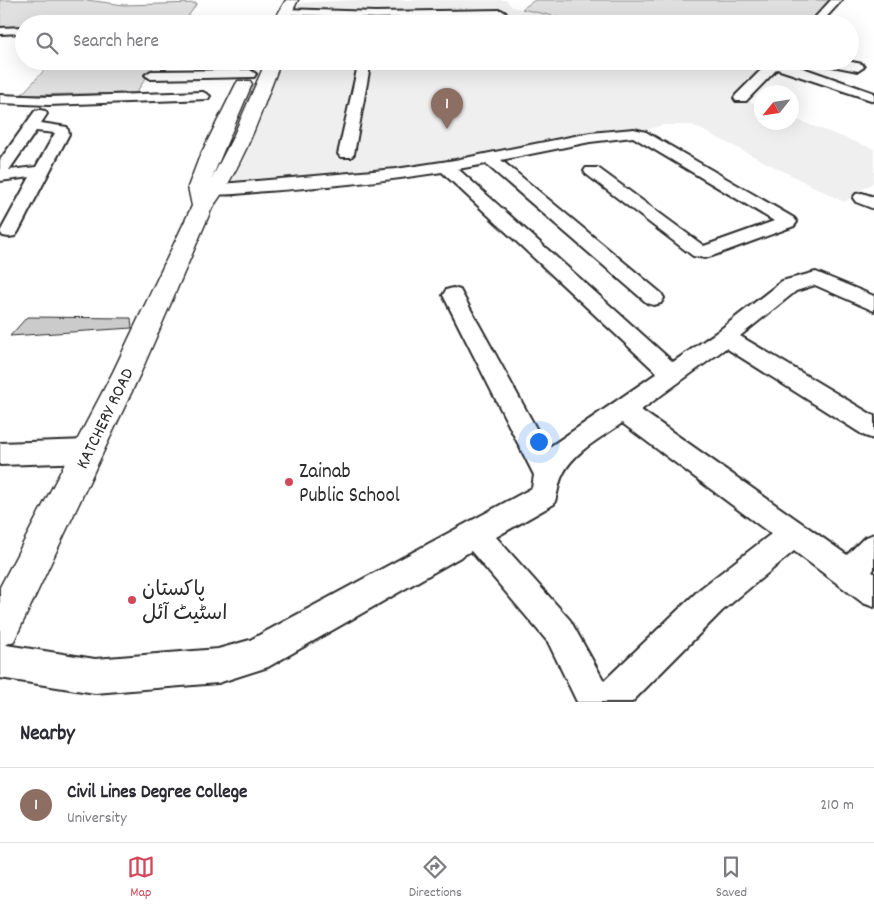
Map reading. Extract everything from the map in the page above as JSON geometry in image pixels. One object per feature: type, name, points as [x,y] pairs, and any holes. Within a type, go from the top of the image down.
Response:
[{"type":"main road","points":[[288,14],[302,0]]},
{"type":"main road","points":[[209,198],[198,187],[209,158],[252,70]]},
{"type":"main road","name":"KATCHERY ROAD","points":[[0,627],[127,372],[209,198],[233,157],[270,70]]},
{"type":"main road","points":[[239,94],[259,94]]},
{"type":"main road","points":[[209,158],[233,157]]},
{"type":"street","points":[[823,15],[837,0]]},
{"type":"street","points":[[465,15],[501,13]]},
{"type":"street","points":[[288,14],[302,15]]},
{"type":"street","points":[[0,31],[15,30]]},
{"type":"street","points":[[132,98],[155,70]]},
{"type":"street","points":[[151,75],[224,70]]},
{"type":"street","points":[[346,154],[363,70]]},
{"type":"street","points":[[741,98],[768,70]]},
{"type":"street","points":[[798,70],[874,97]]},
{"type":"street","points":[[0,99],[49,101],[203,96]]},
{"type":"street","points":[[0,171],[49,101]]},
{"type":"street","points":[[9,232],[62,134],[62,130],[32,126]]},
{"type":"street","points":[[209,198],[394,174],[567,143],[638,133],[788,222],[705,252],[700,252],[592,171]]},
{"type":"street","points":[[489,158],[654,298]]},
{"type":"street","points":[[445,166],[672,374]]},
{"type":"street","points":[[0,176],[42,171]]},
{"type":"street","points":[[0,662],[95,676],[218,666],[256,655],[544,496],[548,475],[560,454],[725,337],[789,286],[812,278],[821,280],[874,304]]},
{"type":"street","points":[[453,295],[548,475]]},
{"type":"street","points":[[725,337],[874,430]]},
{"type":"street","points":[[623,410],[874,592]]},
{"type":"street","points":[[0,454],[88,451]]},
{"type":"street","points":[[608,702],[712,600],[794,533]]},
{"type":"street","points":[[475,534],[560,630],[596,702]]},
{"type":"street","points":[[850,573],[874,548]]},
{"type":"shaded area","points":[[0,0],[87,0],[124,5],[197,3],[189,15],[15,15],[15,29],[0,29]]},
{"type":"shaded area","points":[[352,0],[506,0],[512,7],[547,15],[295,15],[300,3]]},
{"type":"shaded area","points":[[535,0],[835,0],[822,15],[549,15],[522,9]]},
{"type":"shaded area","points":[[45,70],[151,70],[136,93],[21,95]]},
{"type":"shaded area","points":[[270,70],[768,70],[741,98],[754,103],[754,130],[799,130],[799,121],[874,149],[874,182],[844,202],[692,125],[662,125],[638,133],[453,165],[216,189]]},
{"type":"building","points":[[27,317],[131,318],[132,328],[10,336]]},
{"type":"place","name":"Civil Lines Degree College","points":[[447,129]]},
{"type":"place","name":"Zainab Public School","points":[[289,482]]},
{"type":"place","name":"پاکستان اسٹیٹ آئل","points":[[132,600]]}]
